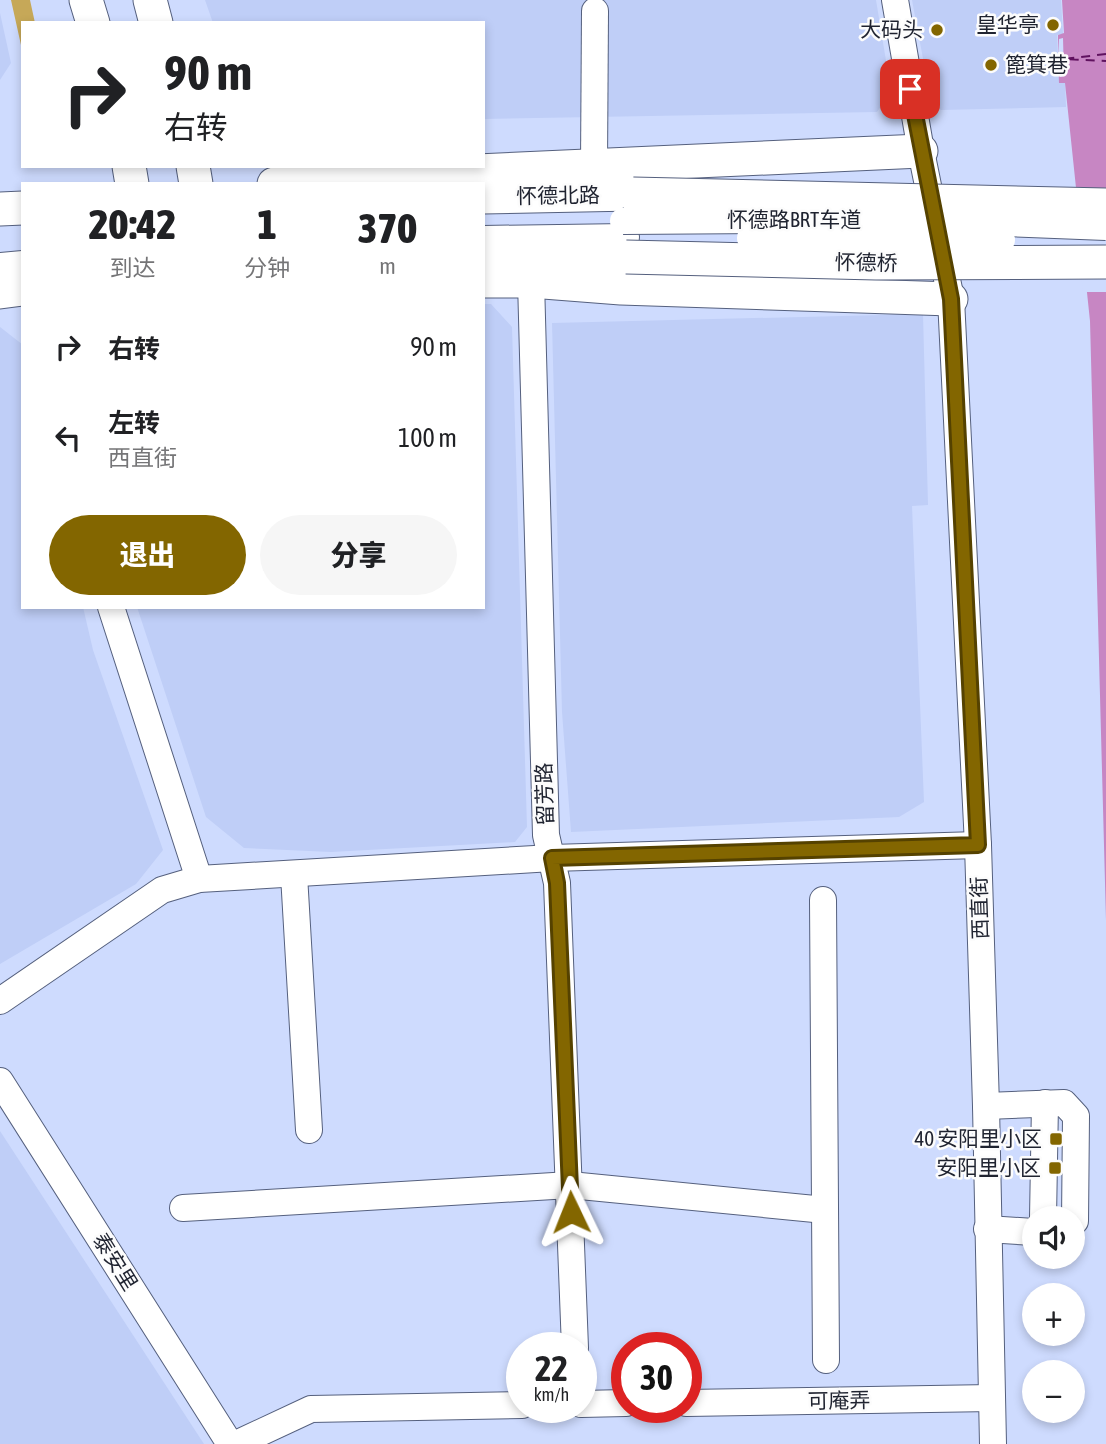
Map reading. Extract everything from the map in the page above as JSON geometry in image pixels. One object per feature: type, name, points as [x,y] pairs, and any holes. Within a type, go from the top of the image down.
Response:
[{"type":"main road","points":[[86,0],[92,21]]},
{"type":"main road","points":[[150,0],[155,21]]},
{"type":"main road","points":[[283,182],[297,179],[920,150]]},
{"type":"main road","name":"怀德北路","points":[[485,197],[627,227]]},
{"type":"main road","points":[[485,260],[627,227],[1106,205]]},
{"type":"main road","points":[[0,209],[21,208]]},
{"type":"main road","name":"怀德桥","points":[[627,227],[876,263],[1106,261]]},
{"type":"main road","points":[[485,281],[951,299]]},
{"type":"main road","points":[[0,292],[21,289]]},
{"type":"street","name":"西直街","points":[[895,0],[920,150],[951,299],[978,845],[993,1444]]},
{"type":"street","points":[[594,165],[596,10]]},
{"type":"street","name":"怀德路BRT车道","points":[[485,228],[900,219],[1106,227]]},
{"type":"street","name":"怀德路BRT车道","points":[[485,239],[627,227],[1106,243]]},
{"type":"street","points":[[0,251],[21,249]]},
{"type":"street","points":[[0,267],[21,264]]},
{"type":"street","name":"留芳路","points":[[531,281],[546,835],[557,883],[575,1332]]},
{"type":"street","points":[[112,609],[199,879]]},
{"type":"street","points":[[0,1001],[162,890],[199,879],[552,858],[978,845]]},
{"type":"street","points":[[294,875],[309,1130]]},
{"type":"street","points":[[823,900],[827,1360]]},
{"type":"street","name":"泰安里","points":[[0,1081],[233,1444]]},
{"type":"street","points":[[1043,1206],[1045,1103]]},
{"type":"street","points":[[986,1106],[1064,1103],[1076,1116],[1075,1206]]},
{"type":"street","points":[[183,1208],[570,1185],[825,1210]]},
{"type":"street","points":[[987,1229],[1022,1230]]},
{"type":"street","name":"可庵弄","points":[[702,1403],[992,1398]]},
{"type":"street","points":[[233,1444],[311,1409],[506,1405]]},
{"type":"shaded area","points":[[11,0],[30,0],[35,21],[21,21],[21,45]]},
{"type":"shaded area","points":[[205,0],[876,0],[891,91],[877,112],[485,119],[485,21],[212,21]]},
{"type":"shaded area","name":"篦箕巷","points":[[912,0],[1061,0],[1063,34],[1057,35],[1059,82],[1065,82],[1066,107],[941,110],[931,101]]},
{"type":"shaded area","points":[[1062,0],[1106,0],[1106,920],[1090,321],[1065,83],[1059,83],[1058,62],[1060,77],[1064,76],[1063,38],[1059,39],[1058,56],[1058,35],[1064,33]]},
{"type":"shaded area","points":[[0,13],[11,63],[0,80]]},
{"type":"shaded area","points":[[485,304],[491,304],[512,327],[527,827],[515,842],[331,852],[244,848],[206,817],[138,609],[485,609]]},
{"type":"shaded area","points":[[923,314],[928,505],[912,506],[924,802],[899,817],[571,832],[562,712],[552,323]]},
{"type":"shaded area","points":[[0,327],[21,343],[21,609],[83,609],[93,650],[163,850],[136,884],[0,964]]},
{"type":"shaded area","points":[[0,1131],[204,1444],[0,1444]]},
{"type":"pier","points":[[1072,192],[1106,193],[1106,292],[1083,292]]},
{"type":"ferry route","points":[[1106,54],[1064,59],[1106,61]]},
{"type":"place","name":"皇华亭","points":[[1053,25]]},
{"type":"place","name":"大码头","points":[[937,30]]},
{"type":"place","name":"篦箕巷","points":[[991,65]]},
{"type":"place","name":"40 安阳里小区","points":[[1056,1139]]},
{"type":"place","name":"安阳里小区","points":[[1055,1168]]},
{"type":"route","points":[[571,1212],[557,883],[552,858],[978,845],[951,299],[910,89]]}]
